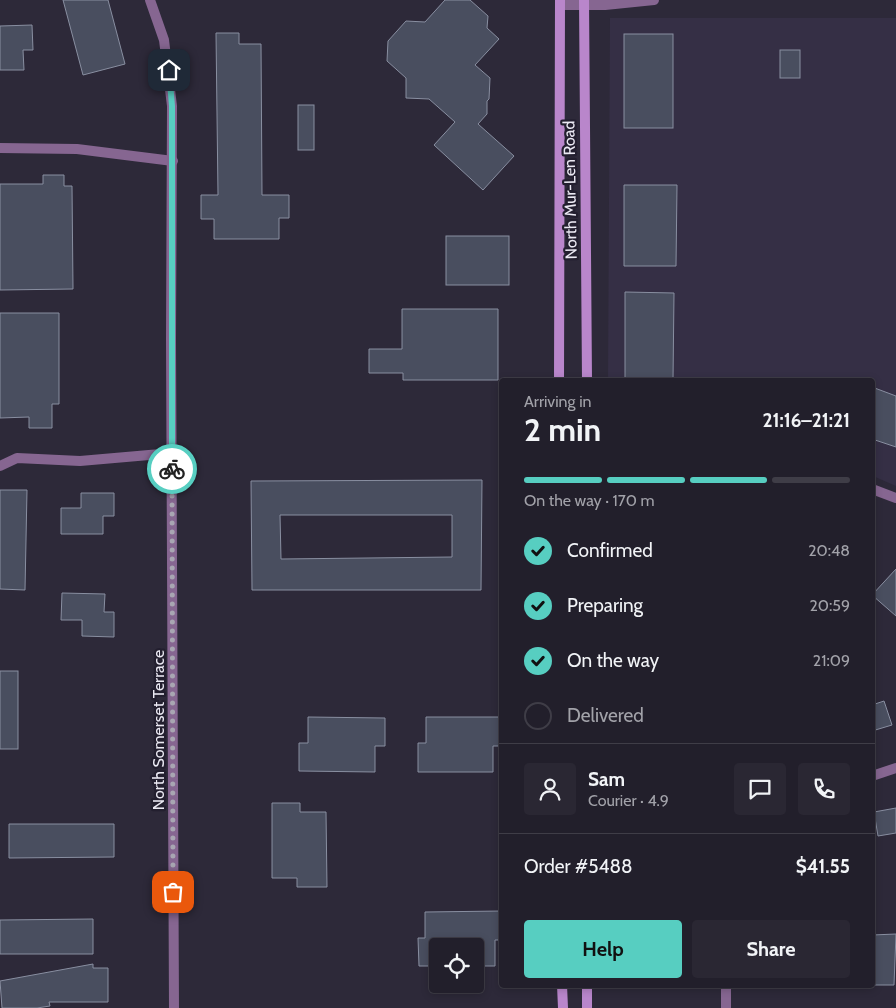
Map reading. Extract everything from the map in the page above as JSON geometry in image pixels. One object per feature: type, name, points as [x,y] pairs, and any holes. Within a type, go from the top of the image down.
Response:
[{"type":"main road","name":"North Mur-Len Road","points":[[559,378],[560,2]]},
{"type":"main road","name":"North Mur-Len Road","points":[[584,2],[587,378]]},
{"type":"main road","points":[[562,988],[562,1008]]},
{"type":"main road","points":[[587,988],[587,1008]]},
{"type":"street","name":"North Somerset Terrace","points":[[150,0],[164,40],[172,106],[174,1008]]},
{"type":"street","points":[[560,2],[584,2],[605,5],[654,0]]},
{"type":"street","points":[[0,148],[78,149],[172,161]]},
{"type":"street","points":[[0,466],[17,458],[80,461],[172,452]]},
{"type":"street","points":[[875,490],[896,498]]},
{"type":"street","points":[[875,775],[896,768]]},
{"type":"street","points":[[726,988],[726,1008]]},
{"type":"shaded area","points":[[610,18],[896,18],[896,486],[875,477],[875,378],[608,378]]},
{"type":"building","points":[[63,0],[108,0],[125,64],[83,75]]},
{"type":"building","points":[[445,0],[470,0],[488,16],[487,28],[499,39],[475,65],[490,78],[487,114],[478,124],[514,156],[483,190],[434,145],[455,122],[429,99],[406,98],[406,78],[387,61],[388,41],[406,21],[425,22]]},
{"type":"building","points":[[32,25],[33,50],[23,50],[24,70],[0,70],[0,26]]},
{"type":"building","points":[[216,33],[239,33],[239,44],[261,44],[262,195],[289,195],[289,218],[279,218],[279,239],[214,239],[214,219],[201,219],[201,195],[218,195]]},
{"type":"building","points":[[624,34],[673,34],[673,128],[624,128]]},
{"type":"building","points":[[780,50],[800,50],[800,78],[780,78]]},
{"type":"building","points":[[298,105],[314,105],[314,150],[298,150]]},
{"type":"building","points":[[43,175],[64,175],[64,186],[72,186],[73,289],[0,290],[0,184],[43,184]]},
{"type":"building","points":[[624,185],[677,185],[676,266],[624,266]]},
{"type":"building","points":[[446,236],[509,236],[509,285],[446,285]]},
{"type":"building","points":[[625,292],[674,293],[673,378],[625,378]]},
{"type":"building","points":[[402,309],[498,309],[498,380],[403,380],[403,373],[369,373],[369,349],[402,349]]},
{"type":"building","points":[[0,313],[59,313],[59,404],[52,404],[52,428],[29,428],[29,417],[0,418]]},
{"type":"building","points":[[875,388],[896,396],[896,447],[875,440]]},
{"type":"building","points":[[482,480],[481,590],[252,590],[251,481]],"holes":[[[280,515],[452,515],[452,557],[281,559]]]},
{"type":"building","points":[[0,490],[27,490],[25,590],[0,589]]},
{"type":"building","points":[[81,493],[114,493],[114,516],[103,516],[103,534],[61,534],[61,508],[81,508]]},
{"type":"building","points":[[896,569],[896,616],[875,598],[875,592]]},
{"type":"building","points":[[62,593],[105,594],[104,612],[114,612],[114,637],[82,636],[82,620],[61,620]]},
{"type":"building","points":[[0,671],[18,671],[18,749],[0,749]]},
{"type":"building","points":[[884,701],[892,725],[875,730],[875,704]]},
{"type":"building","points":[[308,717],[385,718],[385,746],[375,746],[375,772],[299,771],[299,743],[308,743]]},
{"type":"building","points":[[426,717],[499,717],[499,746],[493,746],[493,772],[418,772],[418,743],[426,743]]},
{"type":"building","points":[[272,803],[300,803],[300,812],[326,812],[327,887],[297,887],[297,878],[272,878]]},
{"type":"building","points":[[896,808],[896,833],[878,836],[875,812]]},
{"type":"building","points":[[9,824],[114,824],[114,857],[9,858]]},
{"type":"building","points":[[499,911],[499,940],[495,940],[495,966],[484,966],[484,938],[429,938],[429,966],[419,966],[418,938],[425,938],[425,912]]},
{"type":"building","points":[[93,919],[93,954],[0,954],[0,920]]},
{"type":"building","points":[[896,934],[894,985],[875,985],[875,935]]},
{"type":"building","points":[[93,964],[93,968],[108,968],[108,1002],[49,1002],[50,1006],[37,1008],[2,1008],[0,981]]},
{"type":"way so far","points":[[172,469],[173,892]]},
{"type":"route","points":[[169,70],[172,106],[172,469]]}]
